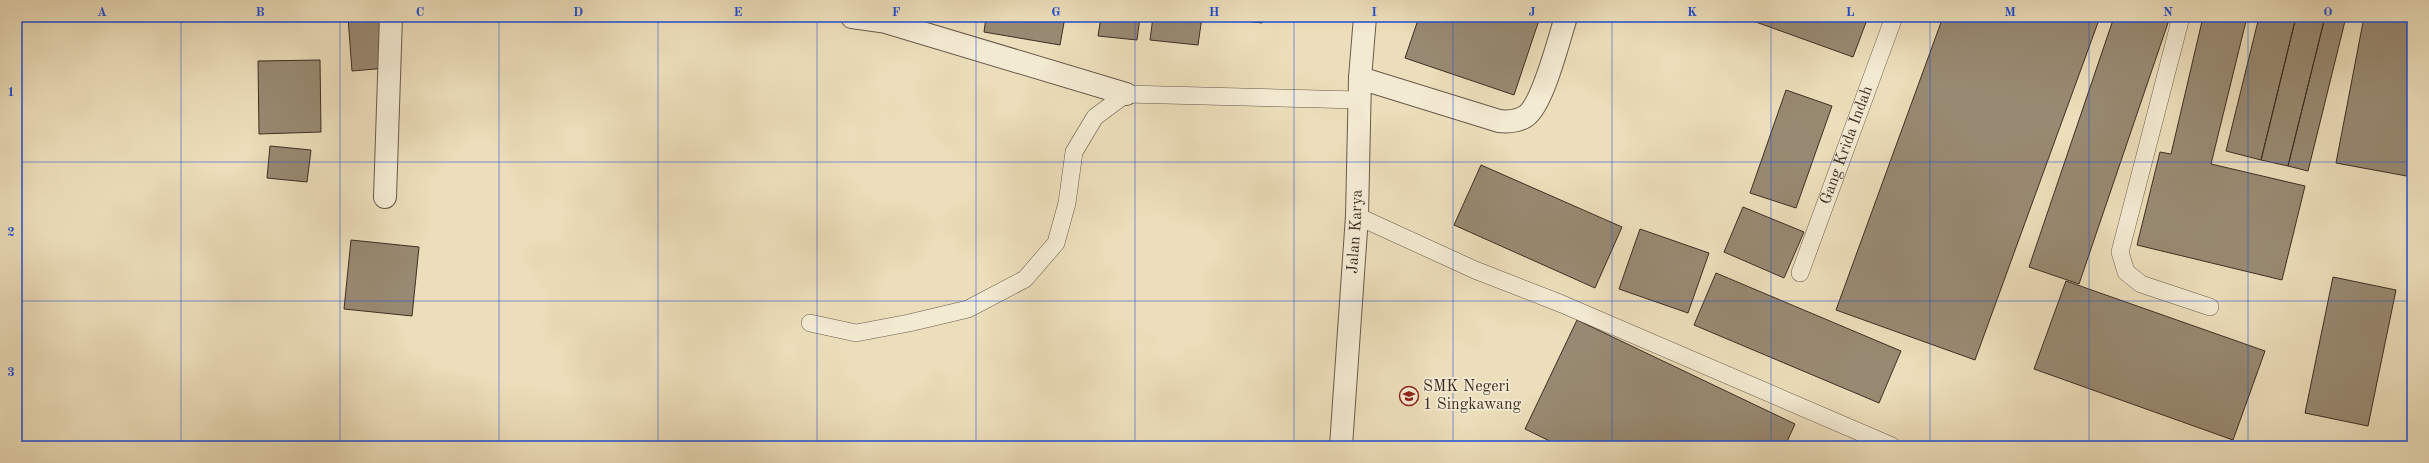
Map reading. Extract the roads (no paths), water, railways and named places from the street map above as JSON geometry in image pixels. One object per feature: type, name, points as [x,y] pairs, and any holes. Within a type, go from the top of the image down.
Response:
[{"type":"street","points":[[385,198],[391,17]]},
{"type":"street","points":[[852,17],[899,20],[1126,94]]},
{"type":"street","name":"Jalan Karya","points":[[1341,446],[1357,216],[1359,100],[1365,17]]},
{"type":"street","points":[[1360,78],[1499,121],[1513,122],[1526,116],[1533,107],[1548,74],[1566,17]]},
{"type":"lane","name":"Gang Krida Indah","points":[[1800,273],[1894,17]]},
{"type":"lane","points":[[2181,17],[2120,252],[2126,272],[2141,284],[2210,307]]},
{"type":"lane","points":[[810,323],[856,333],[909,323],[968,309],[1026,279],[1056,243],[1067,203],[1074,152],[1095,117],[1126,94],[1359,100]]},
{"type":"lane","points":[[1357,216],[1475,270],[1562,304],[1892,446]]},
{"type":"place","name":"SMK Negeri 1 Singkawang","points":[[1409,396]]}]
